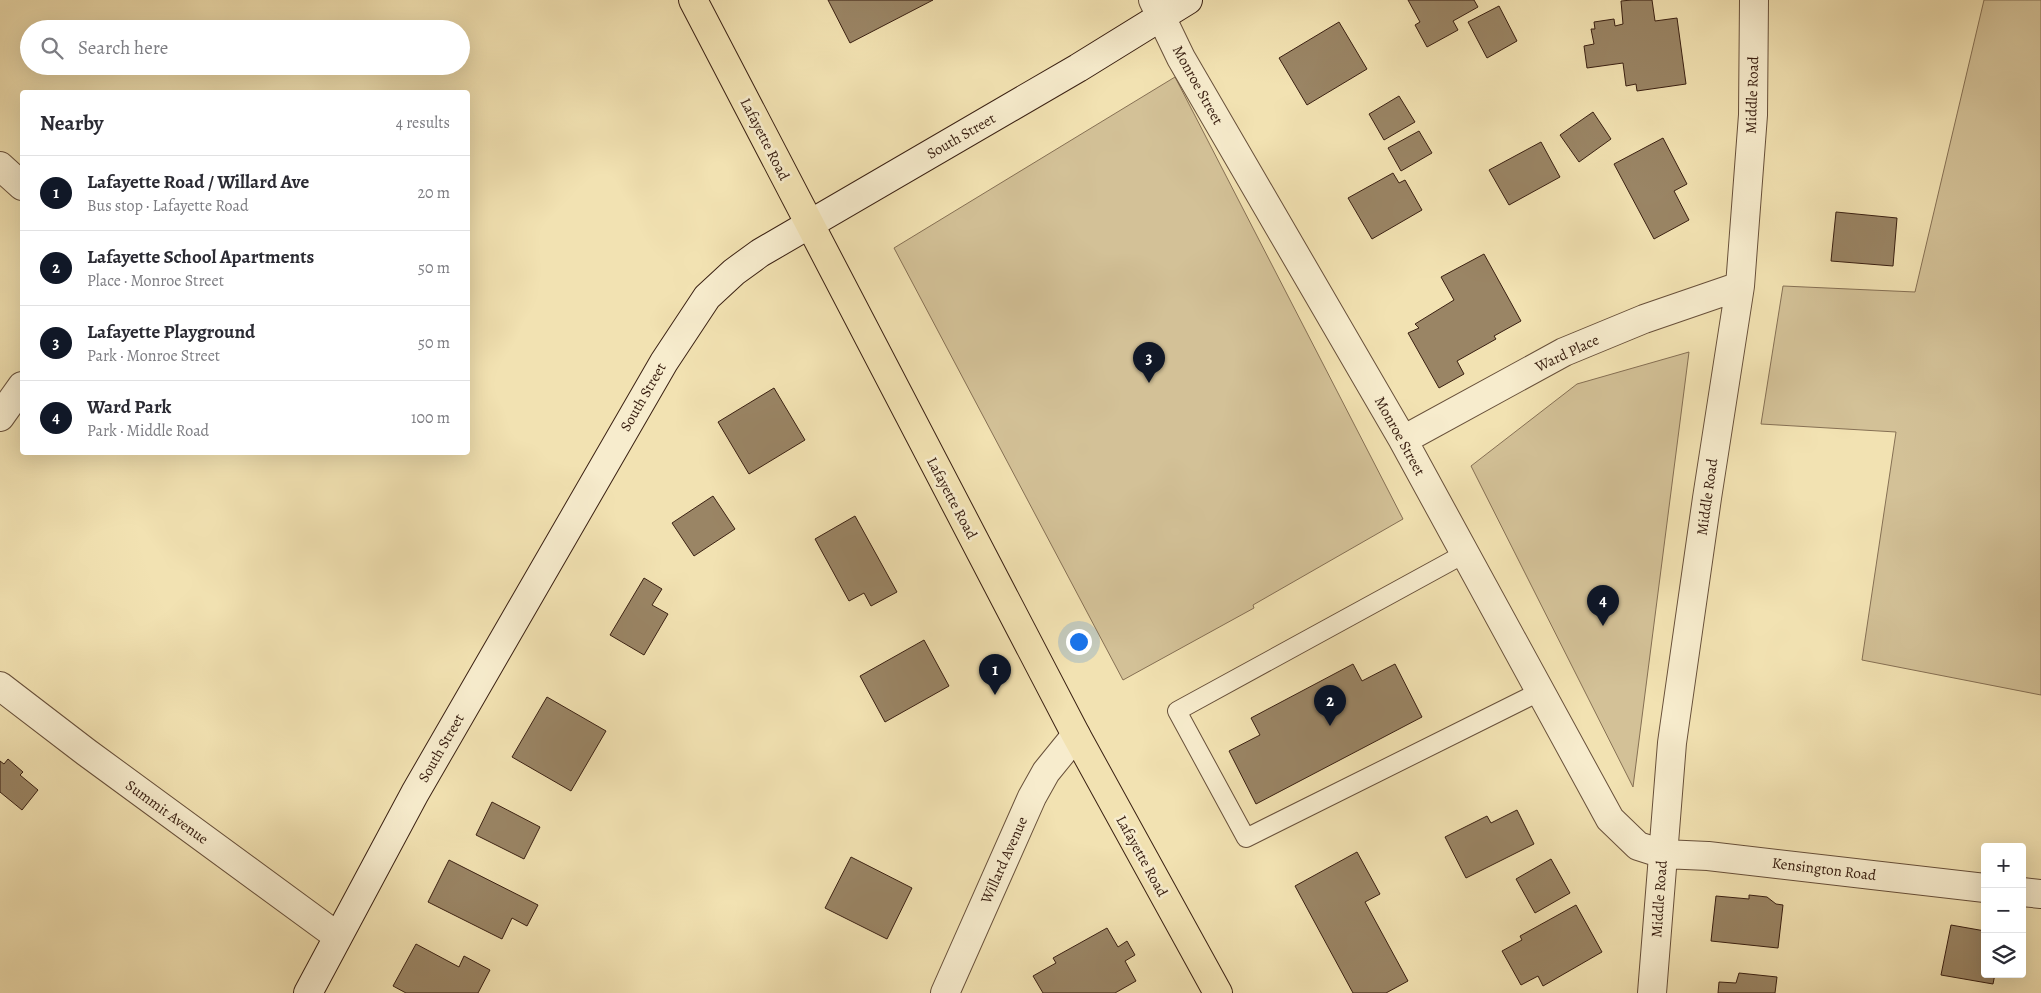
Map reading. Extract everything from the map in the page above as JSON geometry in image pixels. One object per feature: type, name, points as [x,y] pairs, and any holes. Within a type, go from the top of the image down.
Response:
[{"type":"main road","name":"Lafayette Road","points":[[693,0],[1076,735],[1218,993]]},
{"type":"street","name":"South Street","points":[[308,993],[337,936],[460,715],[685,327],[707,298],[734,272],[760,253],[1078,68],[1157,8],[1188,0]]},
{"type":"street","name":"Middle Road","points":[[1652,993],[1672,743],[1740,286],[1753,115],[1754,0]]},
{"type":"street","name":"Monroe Street","points":[[1157,8],[1181,58],[1403,440],[1610,819],[1638,846],[1663,854]]},
{"type":"street","points":[[0,166],[20,184]]},
{"type":"street","name":"Ward Place","points":[[1403,440],[1564,352],[1644,319],[1740,286]]},
{"type":"street","points":[[0,417],[20,389]]},
{"type":"street","name":"Summit Avenue","points":[[0,686],[86,752],[337,936]]},
{"type":"street","name":"Willard Avenue","points":[[945,993],[1032,797],[1046,772],[1076,735]]},
{"type":"street","name":"Kensington Road","points":[[1663,854],[1708,856],[1981,888]]},
{"type":"street","points":[[2026,892],[2041,894]]},
{"type":"lane","points":[[1464,554],[1177,711],[1246,838],[1539,692]]},
{"type":"shaded area","points":[[1984,0],[2041,0],[2041,695],[1862,660],[1896,432],[1761,424],[1783,286],[1915,292]]},
{"type":"shaded area","points":[[1175,77],[1403,519],[1253,605],[1254,608],[1123,680],[894,248]]},
{"type":"shaded area","points":[[1689,352],[1633,787],[1471,466],[1577,384]]},
{"type":"building","points":[[828,0],[933,0],[850,43]]},
{"type":"building","points":[[1408,0],[1474,0],[1478,7],[1453,21],[1458,30],[1427,47],[1415,25],[1420,22]]},
{"type":"building","points":[[1652,0],[1655,21],[1677,18],[1686,84],[1637,91],[1636,84],[1626,86],[1623,63],[1587,68],[1584,46],[1594,44],[1591,29],[1595,29],[1594,22],[1614,19],[1615,26],[1623,24],[1621,1]]},
{"type":"building","points":[[1499,6],[1517,41],[1487,58],[1468,22]]},
{"type":"building","points":[[1339,22],[1367,69],[1307,105],[1279,58]]},
{"type":"building","points":[[1399,96],[1415,122],[1384,140],[1369,114]]},
{"type":"building","points":[[1593,112],[1611,139],[1579,162],[1560,135]]},
{"type":"building","points":[[1419,131],[1432,153],[1401,171],[1388,148]]},
{"type":"building","points":[[1663,138],[1687,184],[1674,191],[1689,220],[1654,239],[1614,164]]},
{"type":"building","points":[[1541,142],[1560,177],[1509,205],[1489,170]]},
{"type":"building","points":[[1393,173],[1399,183],[1405,180],[1422,210],[1372,239],[1348,198]]},
{"type":"building","points":[[1836,212],[1897,218],[1893,266],[1831,261]]},
{"type":"building","points":[[1484,254],[1521,321],[1494,336],[1496,339],[1457,361],[1464,374],[1439,388],[1408,333],[1419,328],[1415,324],[1454,300],[1441,277]]},
{"type":"building","points":[[774,388],[805,440],[749,474],[718,422]]},
{"type":"building","points":[[713,496],[735,529],[694,556],[672,523]]},
{"type":"building","points":[[855,516],[897,592],[871,606],[864,593],[849,601],[815,539]]},
{"type":"building","points":[[644,578],[662,589],[652,605],[668,614],[644,655],[610,635]]},
{"type":"building","points":[[924,640],[949,686],[885,722],[860,676]]},
{"type":"building","points":[[1353,664],[1362,681],[1395,664],[1422,717],[1256,804],[1229,751],[1260,735],[1251,718]]},
{"type":"building","points":[[547,697],[606,731],[571,791],[512,757]]},
{"type":"building","points":[[8,759],[23,772],[20,775],[38,790],[22,810],[0,792],[0,761],[4,764]]},
{"type":"building","points":[[492,802],[540,827],[524,859],[476,835]]},
{"type":"building","points":[[1517,810],[1534,844],[1466,878],[1445,837],[1487,816],[1491,823]]},
{"type":"building","points":[[1357,852],[1380,894],[1365,902],[1408,981],[1386,993],[1353,993],[1295,886]]},
{"type":"building","points":[[851,857],[912,888],[887,939],[825,908]]},
{"type":"building","points":[[1551,859],[1570,893],[1535,913],[1516,879]]},
{"type":"building","points":[[449,860],[538,905],[527,926],[512,918],[502,939],[428,902]]},
{"type":"building","points":[[1749,895],[1767,897],[1776,904],[1783,905],[1778,948],[1711,941],[1716,896],[1749,899]]},
{"type":"building","points":[[1576,905],[1602,952],[1543,986],[1538,976],[1521,985],[1502,951],[1522,940],[1520,936]]},
{"type":"building","points":[[1951,925],[1981,930],[1981,978],[1994,978],[1993,984],[1941,975]]},
{"type":"building","points":[[1107,928],[1118,947],[1127,941],[1135,955],[1125,961],[1136,981],[1115,993],[1043,993],[1033,976],[1056,963],[1053,958]]},
{"type":"building","points":[[416,944],[459,967],[464,956],[490,970],[478,993],[406,993],[393,986]]},
{"type":"building","points":[[1739,973],[1777,977],[1775,993],[1718,993],[1719,982],[1736,983]]},
{"type":"place","name":"Lafayette Playground","points":[[1149,383]]},
{"type":"place","name":"Ward Park","points":[[1603,626]]},
{"type":"place","name":"Lafayette Road / Willard Ave","points":[[995,695]]},
{"type":"place","name":"Lafayette School Apartments","points":[[1330,726]]}]
